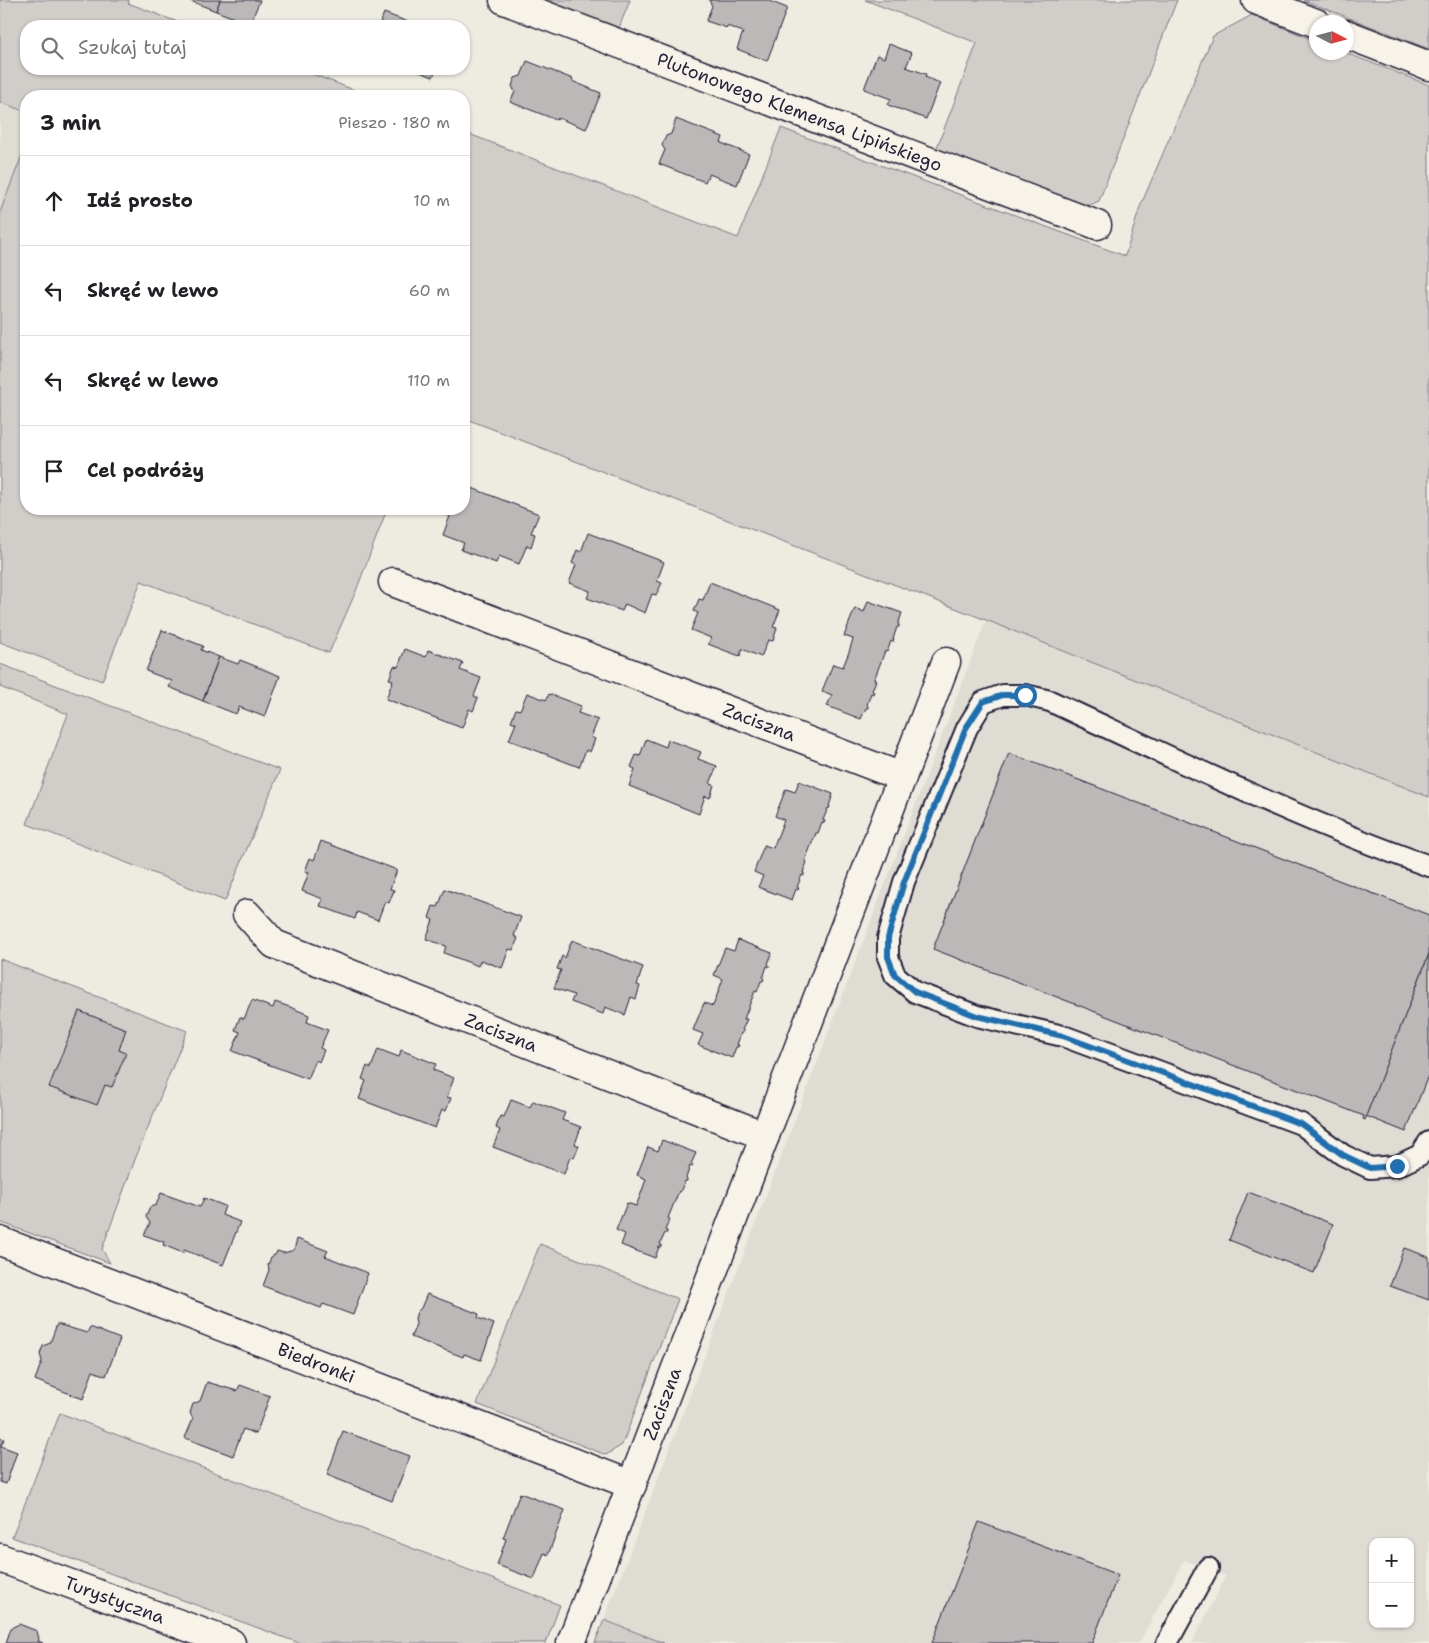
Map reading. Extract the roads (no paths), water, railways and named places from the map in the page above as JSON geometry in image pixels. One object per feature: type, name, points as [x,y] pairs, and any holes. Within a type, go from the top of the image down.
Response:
[{"type":"street","name":"Plutonowego Klemensa Lipińskiego","points":[[504,0],[1097,225]]},
{"type":"street","points":[[1256,0],[1309,20]]},
{"type":"street","points":[[1354,37],[1429,66]]},
{"type":"street","name":"Zaciszna","points":[[393,582],[902,777]]},
{"type":"street","name":"Zaciszna","points":[[571,1643],[946,662]]},
{"type":"street","name":"Zaciszna","points":[[247,914],[274,944],[765,1136]]},
{"type":"street","name":"Biedronki","points":[[0,1241],[632,1485]]},
{"type":"street","name":"Turystyczna","points":[[0,1558],[231,1643]]},
{"type":"lane","points":[[1429,866],[1386,851],[1266,801],[1050,701],[1025,695],[1003,695],[983,702],[966,728],[904,882],[888,938],[888,957],[895,975],[915,992],[977,1016],[1063,1036],[1262,1108],[1301,1124],[1343,1155],[1370,1168],[1397,1166],[1420,1155],[1429,1142]]},
{"type":"lane","points":[[1167,1643],[1208,1568]]}]
